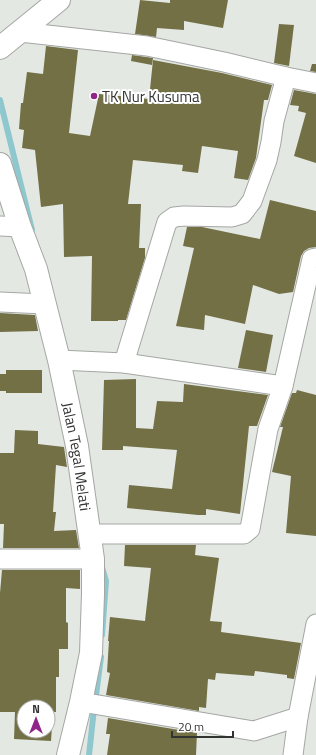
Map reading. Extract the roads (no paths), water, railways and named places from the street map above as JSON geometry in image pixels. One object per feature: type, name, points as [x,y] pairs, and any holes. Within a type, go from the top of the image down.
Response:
[{"type":"street","points":[[0,48],[59,0]]},
{"type":"street","points":[[20,32],[147,46],[316,83]]},
{"type":"street","points":[[124,363],[167,222],[174,217],[232,217],[242,214],[252,200],[267,160],[274,121],[286,77]]},
{"type":"street","name":"Jalan Tegal Melati","points":[[0,164],[10,227],[36,269],[59,360],[77,446],[93,559],[91,652],[82,702],[68,755]]},
{"type":"street","points":[[89,534],[244,534],[248,532],[250,529],[268,429],[282,386],[312,259],[316,258]]},
{"type":"street","points":[[0,302],[45,304]]},
{"type":"street","points":[[59,360],[124,363],[282,386]]},
{"type":"street","points":[[0,559],[93,559]]},
{"type":"street","points":[[293,755],[298,716],[316,624]]},
{"type":"street","points":[[82,702],[254,731],[298,716]]},
{"type":"waterway","points":[[0,100],[32,230]]},
{"type":"waterway","points":[[102,567],[106,581],[102,635]]},
{"type":"waterway","points":[[96,695],[101,657]]},
{"type":"waterway","points":[[89,755],[94,709]]},
{"type":"place","name":"TK Nur Kusuma","points":[[94,96]]}]
